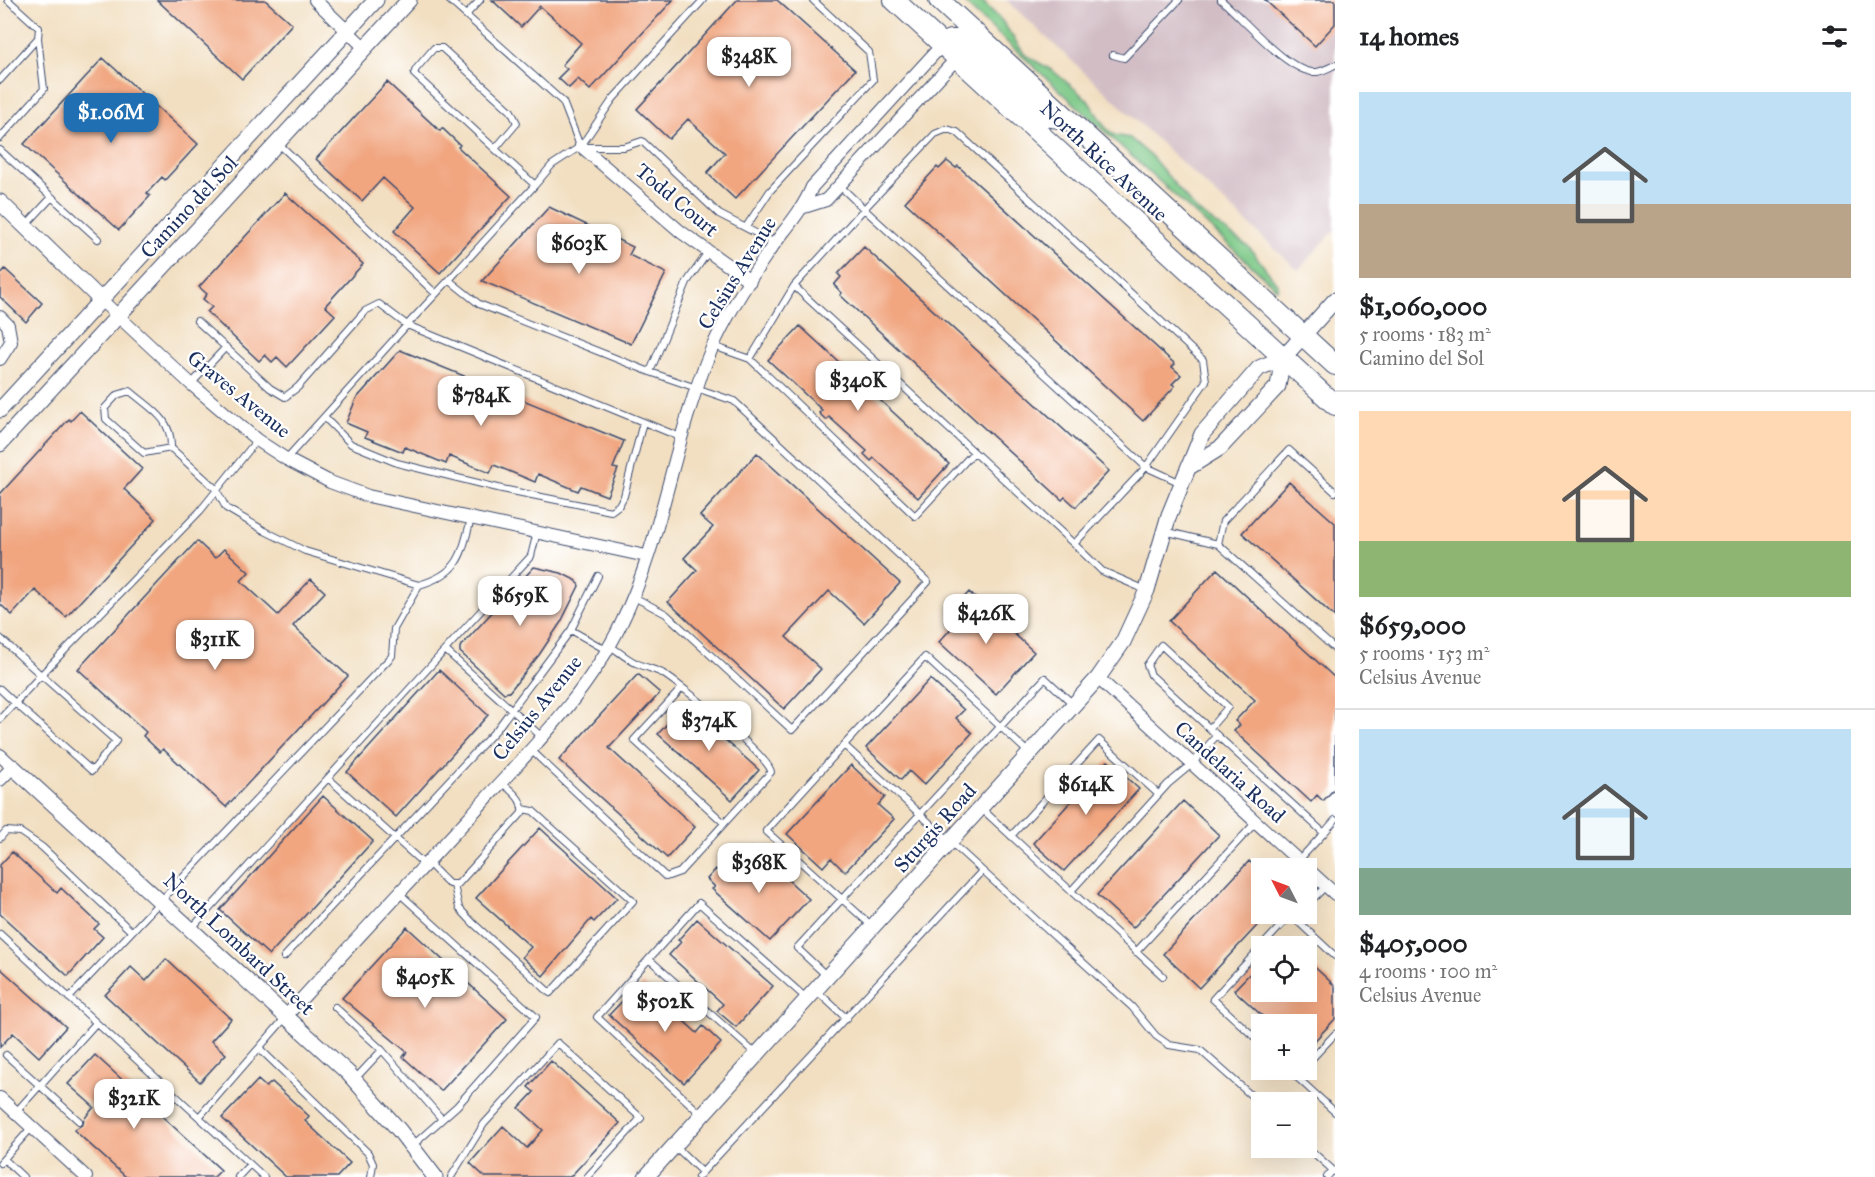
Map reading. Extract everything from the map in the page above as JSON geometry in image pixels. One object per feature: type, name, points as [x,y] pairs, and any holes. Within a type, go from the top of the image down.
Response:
[{"type":"highway","name":"North Rice Avenue","points":[[894,0],[1335,405]]},
{"type":"highway","name":"North Rice Avenue","points":[[939,0],[1335,365]]},
{"type":"highway","points":[[942,45],[950,39],[960,40],[1044,116],[1068,119]]},
{"type":"street","points":[[315,0],[365,48]]},
{"type":"street","name":"Camino del Sol","points":[[0,410],[376,0]]},
{"type":"street","name":"Camino del Sol","points":[[0,444],[409,0]]},
{"type":"street","name":"Celsius Avenue","points":[[286,1016],[542,737],[576,695],[608,648],[622,624],[646,556],[680,437],[713,346],[750,281],[775,243],[804,207],[812,187],[942,45]]},
{"type":"street","name":"Celsius Avenue","points":[[804,207],[826,200],[957,58]]},
{"type":"street","name":"Todd Court","points":[[581,147],[708,252],[750,281]]},
{"type":"street","name":"Graves Avenue","points":[[0,201],[117,316],[191,384],[257,440],[286,459],[330,482],[368,496],[646,556]]},
{"type":"street","name":"Sturgis Road","points":[[646,1177],[1098,678],[1123,642],[1147,590],[1164,531],[1202,434],[1214,417],[1259,368],[1283,358],[1335,300]]},
{"type":"street","points":[[0,317],[8,326],[11,342],[0,359]]},
{"type":"street","name":"Sturgis Road","points":[[1191,466],[1220,448],[1278,386],[1283,358]]},
{"type":"street","name":"Candelaria Road","points":[[1098,678],[1295,858]]},
{"type":"street","name":"North Lombard Street","points":[[0,755],[355,1079],[412,1146],[432,1176]]},
{"type":"street","points":[[0,780],[13,767]]},
{"type":"street","name":"Candelaria Road","points":[[1317,877],[1331,888]]},
{"type":"street","points":[[0,1098],[86,1177]]},
{"type":"lane","points":[[0,138],[44,89],[38,38],[39,28],[8,0]]},
{"type":"lane","points":[[449,0],[563,102],[581,147]]},
{"type":"lane","points":[[466,15],[480,0]]},
{"type":"lane","points":[[286,459],[552,165],[581,147],[613,99],[703,0]]},
{"type":"lane","points":[[746,227],[770,191],[873,80],[869,52],[813,0]]},
{"type":"lane","points":[[1113,55],[1124,58],[1179,0]]},
{"type":"lane","points":[[1221,0],[1289,62],[1305,70],[1317,72],[1335,65]]},
{"type":"lane","points":[[0,80],[38,38]]},
{"type":"lane","points":[[495,149],[517,123],[516,117],[442,48],[434,48],[414,74],[495,149],[535,185]]},
{"type":"lane","points":[[750,359],[794,286],[864,209],[935,134],[946,129],[957,132],[1203,360],[1206,381],[1146,467],[1074,544]]},
{"type":"lane","points":[[581,147],[624,147],[642,141],[719,214],[775,243]]},
{"type":"lane","points":[[277,143],[436,294]]},
{"type":"lane","points":[[0,150],[98,239]]},
{"type":"lane","points":[[840,186],[1146,467],[1181,484]]},
{"type":"lane","points":[[26,225],[52,197]]},
{"type":"lane","points":[[650,372],[687,282],[708,252]]},
{"type":"lane","points":[[449,280],[479,304],[696,390],[734,401],[928,582],[792,730],[666,614],[632,596]]},
{"type":"lane","points":[[794,286],[1102,571],[1147,590]]},
{"type":"lane","points":[[197,321],[270,388],[285,397],[298,387],[364,310],[379,304],[407,325],[680,437]]},
{"type":"lane","points":[[713,346],[750,359],[915,516],[974,452]]},
{"type":"lane","points":[[191,384],[226,347]]},
{"type":"lane","points":[[130,391],[172,431],[171,448],[144,453],[106,419],[105,408],[117,395],[130,391]]},
{"type":"lane","points":[[324,417],[351,444],[397,463],[502,489],[611,511],[619,505],[624,496],[643,422]]},
{"type":"lane","points":[[0,719],[200,511],[257,440]]},
{"type":"lane","points":[[171,448],[216,489],[226,508],[305,551],[419,585],[433,581],[459,563],[471,519]]},
{"type":"lane","points":[[1218,543],[1223,521],[1289,450],[1335,492]]},
{"type":"lane","points":[[1164,531],[1218,543],[1335,649]]},
{"type":"lane","points":[[192,929],[531,556],[537,532]]},
{"type":"lane","points":[[284,957],[396,839],[511,709],[571,630],[597,576]]},
{"type":"lane","points":[[69,998],[392,656],[394,629],[419,585]]},
{"type":"lane","points":[[531,749],[666,876],[680,872],[771,772],[771,766],[734,731],[662,673],[634,663],[571,630]]},
{"type":"lane","points":[[0,638],[116,741],[92,771],[0,689]]},
{"type":"lane","points":[[1210,728],[1228,707],[1161,645],[1147,665],[1151,675],[1324,833]]},
{"type":"lane","points":[[445,650],[542,737]]},
{"type":"lane","points":[[873,928],[766,831],[925,657],[1030,754]]},
{"type":"lane","points":[[829,977],[797,948],[1045,678],[1075,705]]},
{"type":"lane","points":[[681,688],[634,740],[724,823]]},
{"type":"lane","points":[[1071,891],[1158,794],[1192,764],[1217,735]]},
{"type":"lane","points":[[1011,836],[1099,740],[1158,794]]},
{"type":"lane","points":[[844,745],[1132,1006],[1156,1036],[1169,1045],[1200,1050],[1251,1095]]},
{"type":"lane","points":[[328,778],[396,839],[454,885],[459,908],[466,916],[550,993],[633,901],[533,811],[523,809]]},
{"type":"lane","points":[[501,782],[517,796],[523,809]]},
{"type":"lane","points":[[981,808],[1163,976]]},
{"type":"lane","points":[[454,885],[458,884],[523,809]]},
{"type":"lane","points":[[1301,858],[1335,820]]},
{"type":"lane","points":[[1136,952],[1256,822]]},
{"type":"lane","points":[[0,838],[6,831],[20,832],[42,847],[131,932]]},
{"type":"lane","points":[[674,1146],[700,1174],[847,1019],[982,871]]},
{"type":"lane","points":[[1317,898],[1331,888]]},
{"type":"lane","points":[[399,893],[536,1017],[457,1106],[412,1146]]},
{"type":"lane","points":[[703,1115],[597,1017],[699,903],[812,995],[847,1019]]},
{"type":"lane","points":[[1251,1034],[1213,999],[1282,924]]},
{"type":"lane","points":[[1301,924],[1335,956]]},
{"type":"lane","points":[[0,934],[264,1177]]},
{"type":"lane","points":[[650,960],[757,1055]]},
{"type":"lane","points":[[335,1007],[382,1050],[441,1118]]},
{"type":"lane","points":[[199,1117],[286,1016]]},
{"type":"lane","points":[[16,1112],[96,1023]]},
{"type":"lane","points":[[1317,1053],[1335,1034]]},
{"type":"lane","points":[[451,1177],[484,1124],[558,1043],[641,1118],[587,1177]]},
{"type":"lane","points":[[259,1048],[368,1153],[373,1164],[371,1177]]},
{"type":"lane","points":[[355,1079],[382,1050]]},
{"type":"lane","points":[[6,1054],[79,1121]]},
{"type":"lane","points":[[1301,1080],[1335,1112]]},
{"type":"lane","points":[[23,1177],[2,1161],[32,1127]]},
{"type":"lane","points":[[1317,1156],[1334,1171],[1327,1177]]},
{"type":"lane","points":[[238,1177],[250,1164]]},
{"type":"shaded area","points":[[1006,0],[1335,0],[1335,230],[1298,270]]},
{"type":"green space","points":[[961,0],[981,0],[1002,21],[1025,55],[1052,70],[1087,99],[1105,127],[1114,135],[1130,138],[1152,157],[1197,211],[1249,247],[1278,285],[1277,289]]},
{"type":"building","points":[[157,0],[265,0],[292,24],[242,79]]},
{"type":"building","points":[[492,0],[673,0],[590,90],[578,79],[569,88],[558,78],[567,69],[562,65],[581,43],[540,6],[521,27]]},
{"type":"building","points":[[737,0],[777,0],[855,70],[735,199],[707,173],[725,153],[688,119],[669,139],[637,109]]},
{"type":"building","points":[[1265,0],[1335,0],[1335,24],[1315,46]]},
{"type":"building","points":[[103,58],[198,144],[165,180],[162,177],[147,193],[150,196],[119,230],[24,144]]},
{"type":"building","points":[[387,82],[440,131],[442,128],[460,145],[458,147],[511,196],[440,273],[394,231],[415,207],[383,178],[362,201],[316,159]]},
{"type":"building","points":[[947,161],[956,168],[958,166],[1175,364],[1172,367],[1181,375],[1172,384],[1175,386],[1143,421],[905,202],[937,167],[939,169]]},
{"type":"building","points":[[285,193],[363,264],[325,306],[335,315],[287,367],[277,357],[272,362],[265,355],[259,361],[207,312],[212,307],[203,299],[207,294],[199,287]]},
{"type":"building","points":[[549,207],[633,247],[629,255],[666,273],[631,344],[482,281]]},
{"type":"building","points":[[864,247],[1109,471],[1076,507],[1065,497],[1062,500],[840,295],[842,293],[834,285],[841,277],[838,274]]},
{"type":"building","points":[[5,269],[42,303],[26,322],[0,297],[0,275]]},
{"type":"building","points":[[800,326],[949,464],[918,498],[874,458],[871,461],[864,454],[867,451],[829,417],[826,420],[819,413],[822,410],[768,360]]},
{"type":"building","points":[[400,350],[624,441],[613,468],[618,469],[607,496],[581,486],[578,491],[538,474],[535,482],[494,465],[490,473],[449,456],[446,464],[405,447],[403,452],[365,437],[367,432],[346,423],[356,399]]},
{"type":"building","points":[[80,411],[142,469],[124,489],[156,519],[66,617],[35,590],[12,615],[0,604],[0,494],[69,419],[71,421]]},
{"type":"building","points":[[757,453],[900,583],[864,623],[829,591],[786,637],[821,669],[784,709],[668,602],[697,570],[684,558],[713,527],[700,516]]},
{"type":"building","points":[[1289,482],[1335,523],[1335,617],[1242,533]]},
{"type":"building","points":[[197,541],[215,558],[224,549],[249,572],[241,581],[278,615],[311,579],[325,592],[293,626],[348,676],[226,807],[163,749],[160,752],[143,736],[146,732],[78,669]]},
{"type":"building","points":[[534,567],[561,573],[577,581],[579,586],[561,622],[539,655],[509,692],[504,693],[460,652],[460,647]]},
{"type":"building","points":[[1217,569],[1335,678],[1335,788],[1323,801],[1317,795],[1311,802],[1234,731],[1240,725],[1235,721],[1255,700],[1169,621]]},
{"type":"building","points":[[969,592],[1034,652],[996,694],[939,642],[966,612],[958,604]]},
{"type":"building","points":[[439,670],[488,715],[396,817],[347,772]]},
{"type":"building","points":[[638,674],[660,693],[609,748],[695,827],[667,858],[559,760]]},
{"type":"building","points":[[930,679],[964,710],[956,718],[972,733],[924,785],[909,771],[901,780],[866,748]]},
{"type":"building","points":[[685,704],[759,770],[732,800],[658,734]]},
{"type":"building","points":[[1108,761],[1139,789],[1064,871],[1033,843]]},
{"type":"building","points":[[851,765],[885,797],[878,805],[894,819],[845,872],[831,858],[823,867],[787,834]]},
{"type":"building","points":[[323,796],[373,841],[269,955],[220,910]]},
{"type":"building","points":[[1183,801],[1219,835],[1133,928],[1097,895]]},
{"type":"building","points":[[540,828],[617,898],[594,922],[591,919],[543,976],[522,957],[531,947],[476,898]]},
{"type":"building","points":[[752,847],[809,899],[770,941],[712,889],[715,887],[707,879],[716,869],[725,877]]},
{"type":"building","points":[[12,852],[57,893],[61,888],[99,924],[94,929],[103,937],[68,976],[0,914],[0,865]]},
{"type":"building","points":[[1249,861],[1251,863],[1251,924],[1259,924],[1199,988],[1163,954]]},
{"type":"building","points":[[697,919],[773,986],[736,1027],[717,1011],[723,1004],[669,955],[681,942],[678,940]]},
{"type":"building","points":[[407,927],[507,1019],[441,1091],[403,1057],[407,1052],[342,998]]},
{"type":"building","points":[[166,959],[231,1019],[211,1041],[226,1054],[200,1082],[105,995],[131,967],[146,981]]},
{"type":"building","points":[[0,968],[66,1027],[39,1057],[13,1033],[0,1047]]},
{"type":"building","points":[[1317,969],[1335,986],[1335,1019],[1317,1038],[1317,1014],[1260,1014],[1234,990],[1251,972],[1251,1002],[1317,1002]]},
{"type":"building","points":[[643,984],[697,1033],[703,1026],[721,1043],[684,1083],[609,1015],[628,995],[631,997]]},
{"type":"building","points":[[95,1055],[221,1170],[214,1177],[126,1177],[74,1130],[83,1124],[84,1119],[94,1107],[68,1084]]},
{"type":"building","points":[[551,1061],[620,1123],[570,1177],[485,1177],[470,1163],[503,1126],[527,1148],[543,1130],[519,1108],[534,1092],[528,1087]]},
{"type":"building","points":[[258,1080],[266,1087],[272,1082],[309,1116],[305,1121],[350,1163],[337,1177],[286,1177],[222,1118]]}]
